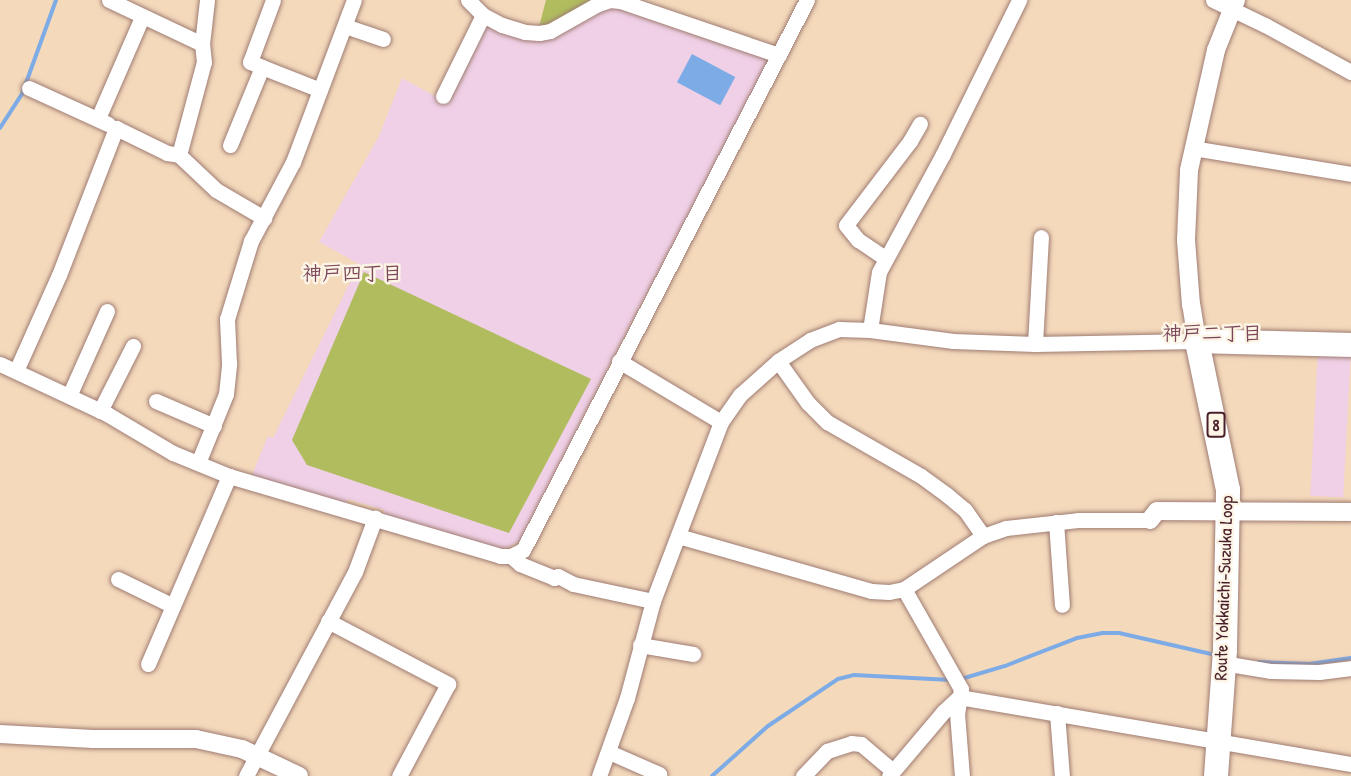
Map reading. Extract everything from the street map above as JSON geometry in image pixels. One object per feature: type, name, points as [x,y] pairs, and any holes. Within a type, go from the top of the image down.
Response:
[{"type":"main road","points":[[1197,341],[1351,345]]},
{"type":"main road","name":"Route Yokkaichi-Suzuka Loop","points":[[1197,341],[1223,458],[1228,510],[1224,658],[1216,776]]},
{"type":"street","points":[[109,0],[202,44]]},
{"type":"street","points":[[179,155],[204,62],[202,44],[207,0]]},
{"type":"street","points":[[273,0],[250,62],[320,90]]},
{"type":"street","points":[[198,464],[228,384],[227,319],[251,241],[293,162],[354,0]]},
{"type":"street","points":[[468,0],[483,15],[513,29],[539,33],[550,31],[598,4],[610,0],[620,1],[779,55]]},
{"type":"street","points":[[0,364],[100,411],[173,453],[229,476],[500,556],[511,556],[523,550],[807,0]]},
{"type":"street","points":[[870,330],[876,282],[885,258],[943,154],[1019,0]]},
{"type":"street","points":[[1213,0],[1234,5],[1351,72]]},
{"type":"street","points":[[599,776],[627,698],[653,601],[722,422],[740,395],[778,362],[810,340],[833,331],[870,330],[953,340],[1035,344],[1197,341],[1190,294],[1186,240],[1193,148],[1216,50],[1234,5]]},
{"type":"street","points":[[443,96],[483,15]]},
{"type":"street","points":[[99,116],[141,17]]},
{"type":"street","points":[[345,26],[383,39]]},
{"type":"street","points":[[230,145],[262,67]]},
{"type":"street","points":[[29,88],[167,153],[179,155],[216,190],[264,218]]},
{"type":"street","points":[[885,258],[858,240],[846,225],[910,141],[920,124]]},
{"type":"street","points":[[16,371],[59,275],[116,128]]},
{"type":"street","points":[[1193,148],[1351,174]]},
{"type":"street","points":[[1035,344],[1041,237]]},
{"type":"street","points":[[69,396],[106,311]]},
{"type":"street","points":[[100,411],[133,346]]},
{"type":"street","points":[[619,361],[722,422]]},
{"type":"street","points":[[778,362],[808,403],[827,422],[921,476],[965,510],[983,536]]},
{"type":"street","points":[[156,401],[214,426]]},
{"type":"street","points":[[148,664],[229,476]]},
{"type":"street","points":[[678,536],[871,591],[889,592],[904,589],[983,536],[1006,528],[1056,522],[1150,520],[1157,511],[1351,512]]},
{"type":"street","points":[[246,776],[355,572],[375,518]]},
{"type":"street","points":[[1056,522],[1062,605]]},
{"type":"street","points":[[511,556],[520,564],[554,578],[558,576],[573,584],[653,601]]},
{"type":"street","points":[[118,579],[173,606]]},
{"type":"street","points":[[904,589],[952,672],[960,692],[957,713],[962,776]]},
{"type":"street","points":[[328,621],[448,684],[399,776]]},
{"type":"street","points":[[640,645],[693,654]]},
{"type":"street","points":[[1224,658],[1271,672],[1319,672],[1351,668]]},
{"type":"street","points":[[960,692],[1057,713],[1351,764]]},
{"type":"street","points":[[803,776],[827,751],[851,743],[861,744],[891,774],[960,692]]},
{"type":"street","points":[[1057,713],[1062,776]]},
{"type":"street","points":[[0,734],[93,739],[196,739],[227,744],[257,755],[299,776]]},
{"type":"street","points":[[609,752],[659,774]]},
{"type":"shaded area","points":[[608,7],[625,9],[765,55],[768,63],[520,541],[499,552],[383,516],[384,510],[348,499],[346,506],[251,477],[268,436],[273,438],[359,264],[319,242],[379,136],[402,78],[446,102],[486,23],[520,38]]},
{"type":"shaded area","points":[[1318,348],[1351,350],[1343,498],[1310,496]]},
{"type":"green space","points":[[546,0],[592,0],[551,24],[539,27]]},
{"type":"green space","points":[[364,272],[591,379],[509,533],[307,465],[292,440]]},
{"type":"water","points":[[692,54],[735,77],[720,105],[677,82]]},
{"type":"waterway","points":[[0,128],[22,94],[56,0]]},
{"type":"waterway","points":[[961,679],[1005,666],[1077,638],[1103,633],[1119,633],[1216,655]]},
{"type":"waterway","points":[[1259,662],[1309,664],[1351,658]]},
{"type":"waterway","points":[[712,776],[768,726],[838,679],[854,675],[951,680]]},
{"type":"district","name":"神戸四丁目","points":[[352,272]]},
{"type":"district","name":"神戸二丁目","points":[[1212,332]]}]
